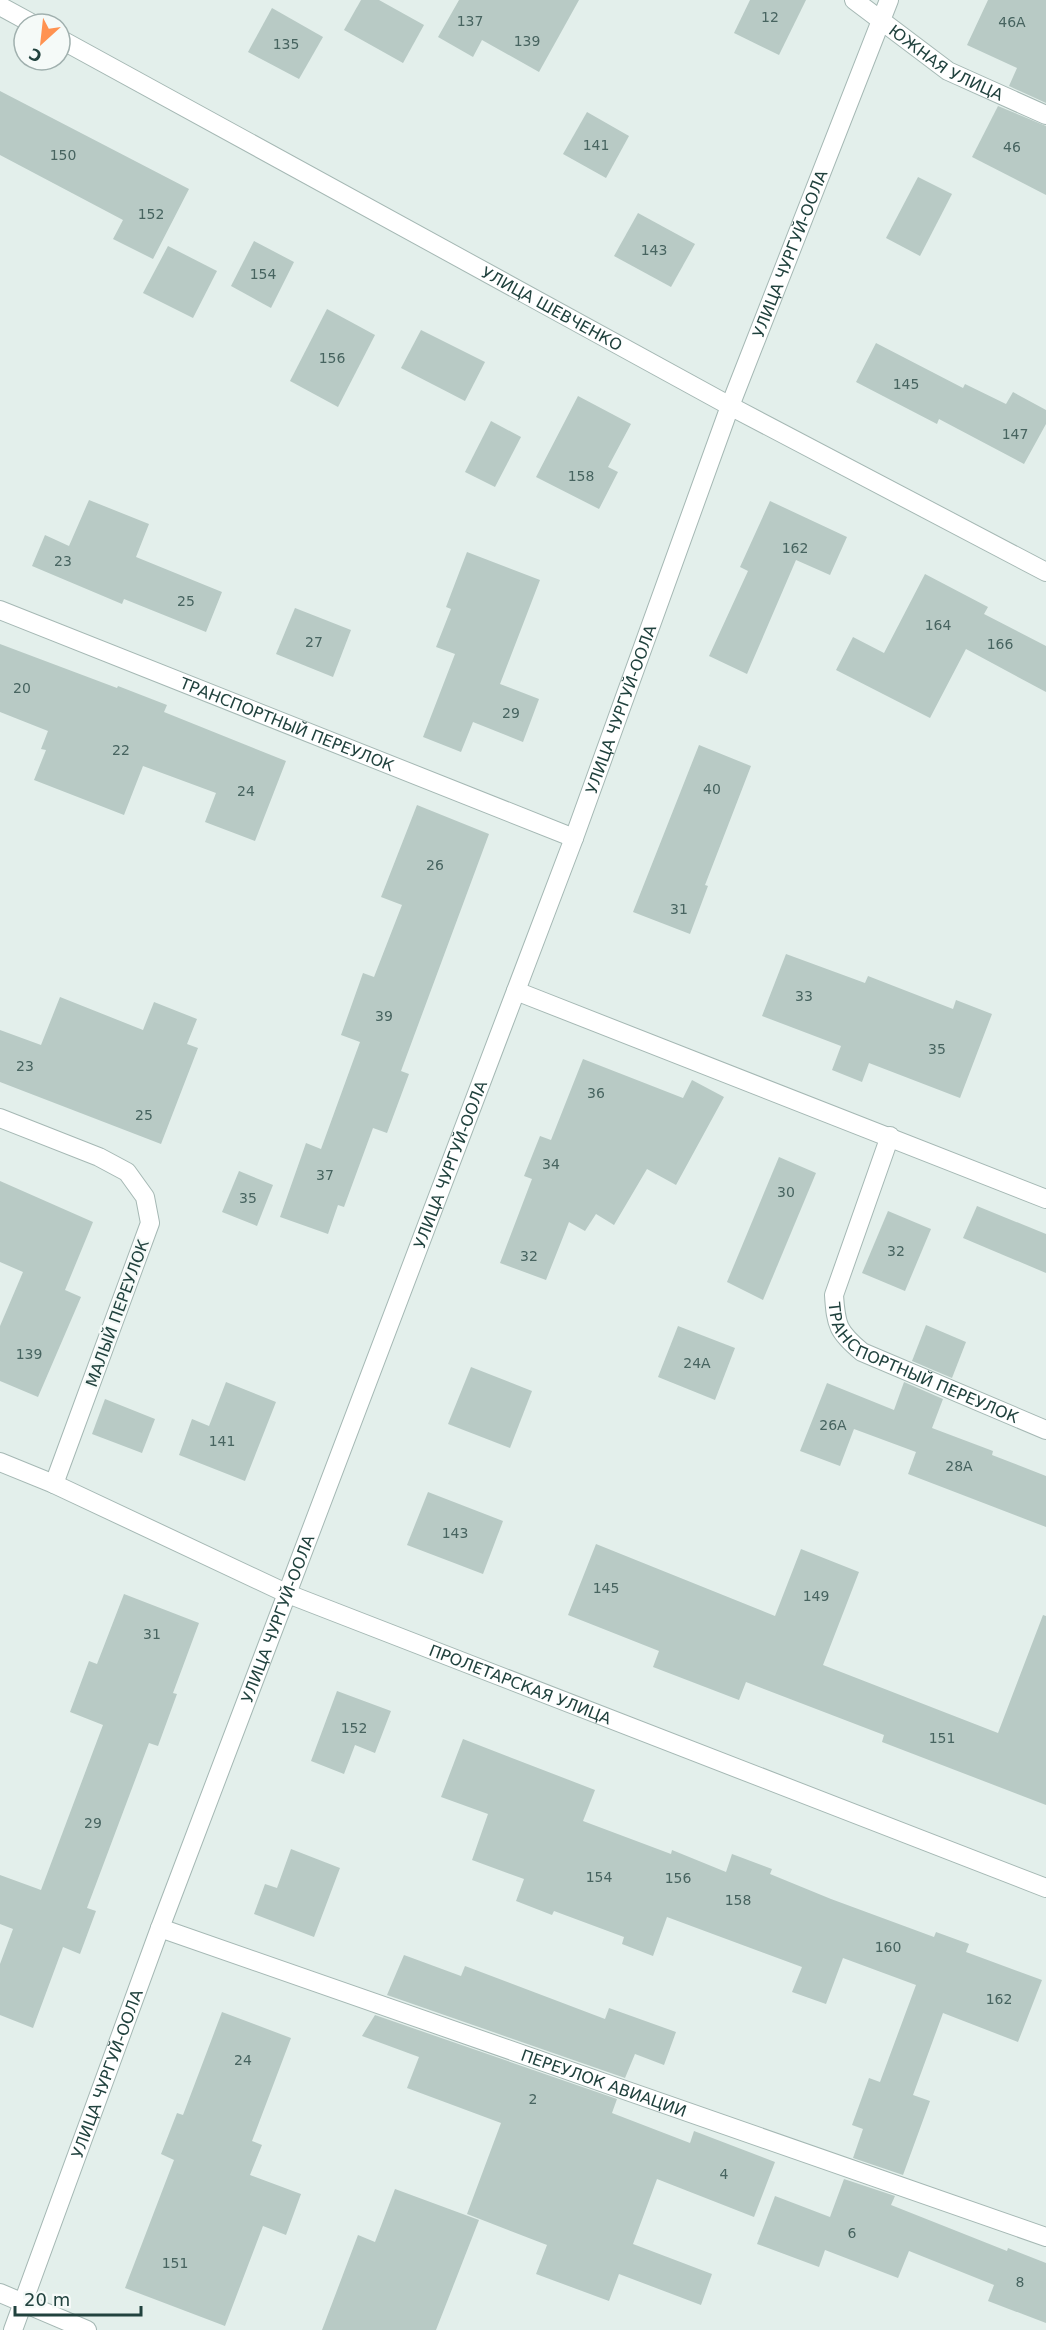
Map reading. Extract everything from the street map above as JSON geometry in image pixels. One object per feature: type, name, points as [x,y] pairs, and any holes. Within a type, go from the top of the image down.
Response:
[{"type":"street","name":"ЮЖНАЯ УЛИЦА","points":[[855,0],[948,71],[1046,115]]},
{"type":"street","name":"УЛИЦА ЧУРГУЙ-ООЛА","points":[[13,2330],[160,1928],[574,838],[730,406],[889,0]]},
{"type":"street","name":"УЛИЦА ШЕВЧЕНКО","points":[[72,46],[730,406],[1046,572]]},
{"type":"street","name":"ТРАНСПОРТНЫЙ ПЕРЕУЛОК","points":[[0,610],[574,838]]},
{"type":"street","points":[[516,991],[1046,1199]]},
{"type":"street","name":"МАЛЫЙ ПЕРЕУЛОК","points":[[0,1118],[99,1157],[127,1172],[146,1197],[150,1223],[54,1484]]},
{"type":"street","name":"ТРАНСПОРТНЫЙ ПЕРЕУЛОК","points":[[890,1136],[834,1295],[835,1316],[843,1336],[862,1352],[1046,1430]]},
{"type":"street","name":"ПРОЛЕТАРСКАЯ УЛИЦА","points":[[0,1462],[54,1484],[288,1594],[1046,1888]]},
{"type":"street","name":"ПЕРЕУЛОК АВИАЦИИ","points":[[160,1928],[1046,2237]]},
{"type":"street","points":[[0,2293],[87,2330]]},
{"type":"building","points":[[361,0],[379,0],[424,25],[403,63],[344,30]]},
{"type":"building","points":[[459,0],[579,0],[539,72],[482,40],[473,57],[438,37]]},
{"type":"building","points":[[750,0],[806,0],[779,55],[734,33]]},
{"type":"building","points":[[988,0],[1046,0],[1046,103],[1009,86],[1017,68],[967,45]]},
{"type":"building","points":[[272,8],[323,37],[299,79],[248,52]]},
{"type":"building","points":[[0,91],[189,189],[153,259],[113,239],[123,220],[0,155]]},
{"type":"building","points":[[998,106],[1046,126],[1046,195],[972,157]]},
{"type":"building","points":[[587,112],[629,136],[606,178],[563,154]]},
{"type":"building","points":[[918,177],[952,194],[920,256],[886,238]]},
{"type":"building","points":[[638,213],[695,244],[671,287],[614,256]]},
{"type":"building","points":[[254,241],[294,262],[271,308],[231,286]]},
{"type":"building","points":[[168,246],[217,271],[193,318],[143,293]]},
{"type":"building","points":[[327,309],[375,335],[338,407],[290,381]]},
{"type":"building","points":[[421,330],[485,362],[465,401],[401,368]]},
{"type":"building","points":[[876,343],[963,388],[965,384],[1006,404],[1013,392],[1046,410],[1046,424],[1024,464],[939,419],[937,424],[856,382]]},
{"type":"building","points":[[578,396],[631,424],[608,467],[618,472],[599,509],[536,477]]},
{"type":"building","points":[[491,421],[521,437],[495,487],[465,472]]},
{"type":"building","points":[[89,500],[149,524],[136,557],[222,592],[206,632],[124,599],[122,604],[32,566],[45,535],[69,546]]},
{"type":"building","points":[[770,501],[847,537],[830,575],[796,560],[747,674],[709,656],[748,571],[740,567]]},
{"type":"building","points":[[467,552],[540,580],[500,684],[539,699],[523,742],[473,722],[461,752],[423,737],[455,654],[436,647],[451,609],[446,607]]},
{"type":"building","points":[[925,574],[988,607],[984,614],[1046,646],[1046,692],[966,649],[930,718],[836,670],[853,637],[884,653]]},
{"type":"building","points":[[295,608],[351,630],[333,677],[276,654]]},
{"type":"building","points":[[0,644],[167,705],[164,712],[286,761],[255,841],[205,822],[216,793],[143,766],[124,815],[34,780],[46,750],[41,749],[48,731],[0,712]]},
{"type":"building","points":[[699,745],[751,766],[705,885],[708,886],[690,934],[633,912]]},
{"type":"building","points":[[417,805],[489,834],[401,1071],[409,1074],[387,1133],[373,1128],[344,1207],[338,1205],[328,1234],[280,1217],[306,1143],[321,1149],[360,1042],[341,1035],[363,973],[374,977],[402,905],[381,897]]},
{"type":"building","points":[[786,954],[865,983],[868,976],[953,1009],[956,1000],[992,1014],[960,1098],[869,1063],[862,1082],[832,1070],[841,1046],[762,1016]]},
{"type":"building","points":[[60,997],[143,1030],[154,1002],[197,1019],[187,1044],[198,1048],[161,1144],[0,1082],[0,1030],[41,1045]]},
{"type":"building","points":[[583,1059],[683,1098],[692,1080],[724,1097],[676,1185],[647,1169],[614,1225],[596,1214],[585,1231],[569,1222],[546,1280],[500,1263],[532,1179],[524,1176],[540,1136],[551,1140]]},
{"type":"building","points":[[779,1157],[816,1173],[763,1300],[727,1282]]},
{"type":"building","points":[[239,1171],[273,1185],[257,1226],[222,1212]]},
{"type":"building","points":[[0,1181],[93,1222],[65,1290],[81,1297],[38,1397],[0,1381],[0,1326],[23,1272],[0,1262]]},
{"type":"building","points":[[977,1206],[1046,1234],[1046,1273],[963,1238]]},
{"type":"building","points":[[888,1211],[931,1229],[905,1291],[862,1273]]},
{"type":"building","points":[[926,1325],[966,1342],[952,1378],[912,1361]]},
{"type":"building","points":[[678,1326],[735,1348],[715,1400],[658,1377]]},
{"type":"building","points":[[471,1367],[532,1391],[510,1448],[448,1424]]},
{"type":"building","points":[[226,1382],[276,1402],[245,1481],[179,1455],[192,1419],[209,1426]]},
{"type":"building","points":[[904,1382],[943,1399],[932,1428],[993,1451],[992,1455],[1046,1476],[1046,1527],[908,1474],[916,1452],[854,1429],[840,1466],[800,1451],[827,1383],[894,1410]]},
{"type":"building","points":[[105,1399],[155,1419],[142,1453],[92,1434]]},
{"type":"building","points":[[428,1492],[503,1521],[483,1574],[407,1545]]},
{"type":"building","points":[[596,1544],[775,1616],[801,1549],[859,1572],[823,1665],[998,1733],[1043,1615],[1046,1616],[1046,1805],[882,1742],[884,1735],[746,1682],[739,1700],[653,1667],[659,1651],[568,1615]]},
{"type":"building","points":[[124,1594],[199,1623],[173,1693],[177,1694],[158,1746],[149,1743],[87,1908],[96,1911],[80,1954],[63,1947],[33,2028],[0,2015],[0,1964],[13,1929],[0,1924],[0,1875],[41,1890],[103,1725],[70,1712],[89,1661],[97,1664]]},
{"type":"building","points":[[337,1691],[391,1711],[375,1753],[355,1745],[344,1774],[311,1761]]},
{"type":"building","points":[[463,1739],[595,1790],[583,1821],[671,1854],[672,1850],[726,1872],[732,1854],[772,1869],[770,1874],[831,1899],[934,1937],[936,1932],[969,1944],[966,1952],[1042,1980],[1018,2042],[943,2013],[913,2095],[930,2101],[903,2175],[853,2158],[863,2129],[852,2125],[869,2078],[880,2082],[916,1985],[843,1958],[826,2004],[792,1992],[802,1967],[667,1917],[653,1956],[622,1944],[624,1937],[554,1911],[552,1915],[516,1901],[524,1879],[472,1860],[488,1814],[441,1797]]},
{"type":"building","points":[[291,1849],[340,1868],[314,1937],[254,1914],[265,1884],[277,1888]]},
{"type":"building","points":[[404,1955],[461,1976],[465,1966],[605,2019],[609,2008],[676,2032],[664,2065],[635,2054],[625,2078],[387,1995]]},
{"type":"building","points":[[222,2012],[291,2038],[252,2141],[262,2145],[250,2175],[301,2194],[286,2235],[263,2226],[225,2326],[125,2288],[174,2160],[161,2154],[177,2113],[183,2115]]},
{"type":"building","points":[[375,2015],[617,2099],[612,2113],[690,2143],[694,2131],[775,2162],[754,2217],[657,2179],[633,2244],[712,2274],[701,2305],[619,2274],[609,2301],[536,2274],[547,2245],[467,2214],[501,2123],[407,2088],[419,2057],[362,2036]]},
{"type":"building","points":[[844,2179],[895,2196],[891,2205],[1007,2251],[1008,2248],[1046,2263],[1046,2323],[988,2301],[994,2285],[909,2251],[898,2278],[825,2250],[819,2267],[757,2244],[775,2196],[830,2217]]},
{"type":"building","points":[[395,2189],[479,2220],[436,2330],[322,2330],[358,2235],[375,2242]]}]
